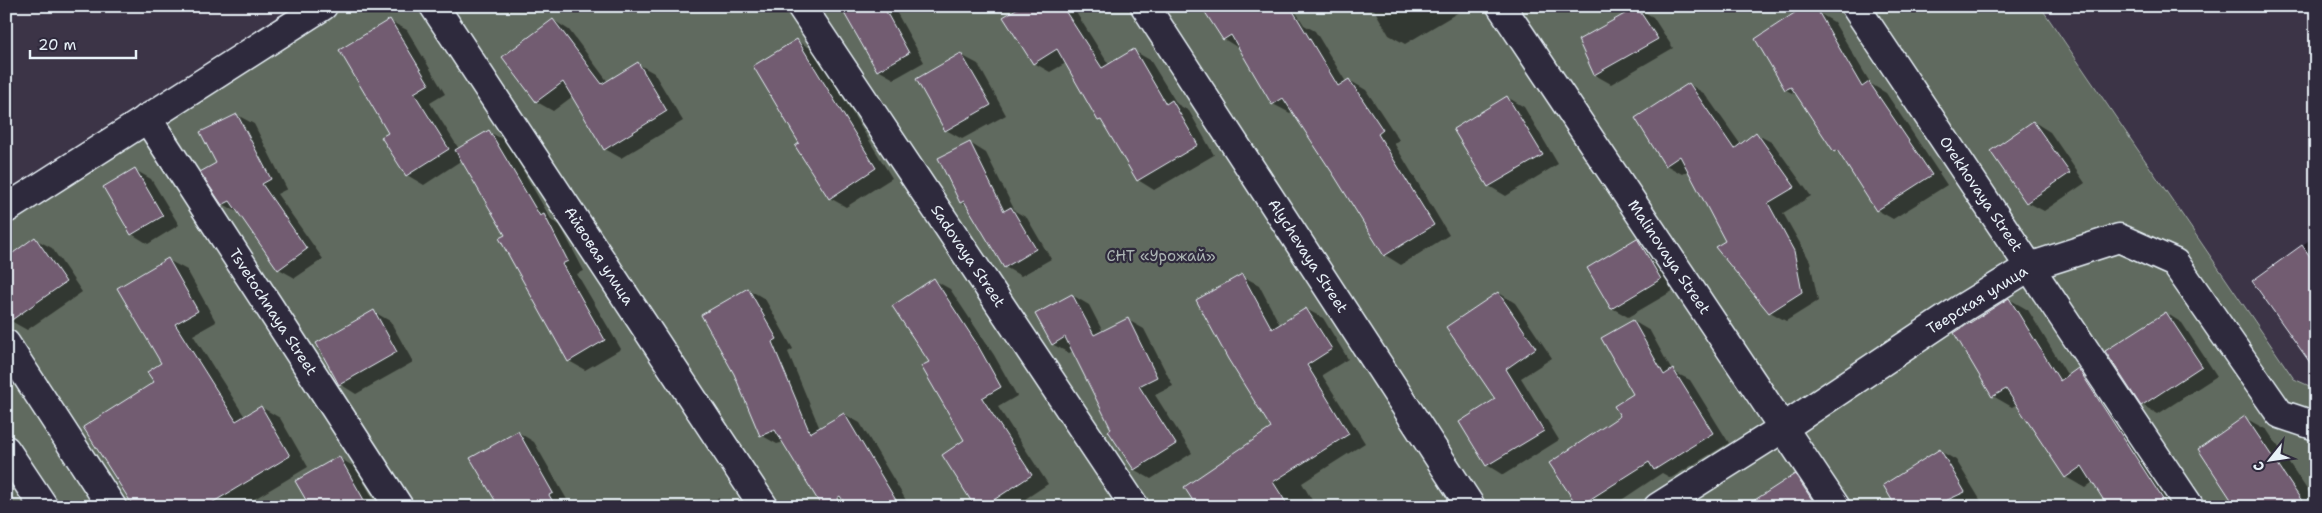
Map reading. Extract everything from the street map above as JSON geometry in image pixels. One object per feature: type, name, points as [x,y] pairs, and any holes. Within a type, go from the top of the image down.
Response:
[{"type":"street","points":[[6,209],[323,6]]},
{"type":"street","name":"Айвовая улица","points":[[434,6],[764,507]]},
{"type":"street","name":"Sadovaya Street","points":[[801,6],[1135,507]]},
{"type":"street","name":"Alychevaya Street","points":[[1145,6],[1471,507]]},
{"type":"street","name":"Malinovaya Street","points":[[1501,6],[1836,507]]},
{"type":"street","name":"Orekhovaya Street","points":[[1855,6],[2190,507]]},
{"type":"street","name":"Tsvetochnaya Street","points":[[148,118],[399,507]]},
{"type":"street","name":"Тверская улица","points":[[1658,507],[1783,428],[1961,308],[2029,266],[2119,238],[2175,263],[2280,414],[2316,426]]},
{"type":"street","points":[[6,344],[112,507]]},
{"type":"street","points":[[6,450],[44,507]]},
{"type":"green space","name":"СНТ «Урожай»","points":[[306,6],[2040,6],[2294,379],[2316,389],[2316,507],[6,507],[6,205]]},
{"type":"building","points":[[840,6],[883,6],[909,53],[877,71]]},
{"type":"building","points":[[1021,6],[1062,6],[1102,68],[1134,49],[1166,104],[1172,100],[1198,145],[1137,181],[1101,120],[1098,121],[1057,49],[1033,64],[1003,17]]},
{"type":"building","points":[[1201,6],[1290,6],[1338,86],[1349,79],[1383,130],[1378,134],[1434,225],[1384,256],[1283,98],[1272,105],[1231,35],[1223,40]]},
{"type":"building","points":[[1805,6],[1815,6],[1862,87],[1869,82],[1932,175],[1876,211],[1837,150],[1834,152],[1791,87],[1785,90],[1755,39]]},
{"type":"building","points":[[1637,7],[1658,39],[1594,75],[1578,40]]},
{"type":"building","points":[[390,19],[429,84],[414,93],[449,149],[406,176],[381,137],[388,133],[339,50]]},
{"type":"building","points":[[553,19],[602,84],[638,62],[667,111],[604,150],[563,82],[536,102],[502,57]]},
{"type":"building","points":[[797,39],[876,168],[829,199],[795,146],[799,143],[753,66]]},
{"type":"building","points":[[961,53],[991,105],[945,131],[916,79]]},
{"type":"building","points":[[1689,83],[1734,149],[1756,132],[1795,187],[1768,203],[1794,251],[1802,292],[1769,313],[1715,247],[1725,241],[1680,156],[1665,166],[1635,118]]},
{"type":"building","points":[[1507,96],[1543,155],[1488,187],[1453,129]]},
{"type":"building","points":[[237,114],[271,179],[262,184],[307,249],[278,270],[230,201],[222,205],[200,172],[216,163],[200,132]]},
{"type":"building","points":[[2033,121],[2070,173],[2026,203],[1990,151]]},
{"type":"building","points":[[489,130],[540,216],[544,214],[568,261],[562,264],[605,340],[568,362],[499,238],[505,235],[455,150]]},
{"type":"building","points":[[970,142],[1004,211],[1011,207],[1036,249],[1004,268],[964,201],[960,203],[938,158]]},
{"type":"building","points":[[135,168],[163,216],[131,235],[103,187]]},
{"type":"building","points":[[35,237],[66,282],[6,324],[6,258]]},
{"type":"building","points":[[1637,238],[1661,279],[1611,309],[1587,268]]},
{"type":"building","points":[[2302,245],[2316,265],[2316,371],[2252,281]]},
{"type":"building","points":[[168,258],[198,311],[175,324],[236,421],[261,406],[290,456],[205,507],[134,507],[83,427],[154,382],[147,372],[161,363],[117,288]]},
{"type":"building","points":[[1242,274],[1272,329],[1306,308],[1332,349],[1307,365],[1349,434],[1273,482],[1289,507],[1197,507],[1184,487],[1271,428],[1228,359],[1196,300]]},
{"type":"building","points":[[934,278],[977,344],[1001,387],[982,398],[1032,475],[983,507],[975,507],[942,455],[964,440],[921,366],[929,362],[892,306]]},
{"type":"building","points":[[748,288],[777,339],[772,342],[810,433],[844,413],[900,507],[847,507],[840,496],[837,498],[839,503],[831,507],[822,507],[775,430],[760,436],[734,374],[701,315]]},
{"type":"building","points":[[1498,292],[1536,348],[1506,369],[1544,431],[1486,466],[1459,422],[1495,399],[1446,327]]},
{"type":"building","points":[[1072,294],[1094,335],[1128,318],[1157,377],[1139,386],[1176,444],[1134,470],[1108,431],[1111,429],[1065,337],[1052,345],[1035,314]]},
{"type":"building","points":[[2009,298],[2060,381],[2078,368],[2168,507],[2108,507],[2082,466],[2065,478],[2006,389],[1992,397],[1954,333]]},
{"type":"building","points":[[374,310],[397,352],[339,385],[316,343]]},
{"type":"building","points":[[2166,312],[2202,366],[2141,406],[2105,351]]},
{"type":"building","points":[[1633,320],[1664,375],[1673,369],[1713,433],[1654,470],[1649,462],[1578,507],[1549,463],[1620,416],[1614,406],[1633,394],[1601,338]]},
{"type":"building","points":[[2245,416],[2306,507],[2236,507],[2198,449]]},
{"type":"building","points":[[518,431],[553,493],[549,495],[556,507],[499,507],[470,458]]},
{"type":"building","points":[[1940,449],[1965,492],[1932,507],[1896,507],[1883,485]]},
{"type":"building","points":[[339,456],[368,507],[310,507],[295,481]]},
{"type":"building","points":[[1795,474],[1817,507],[1744,507]]}]
